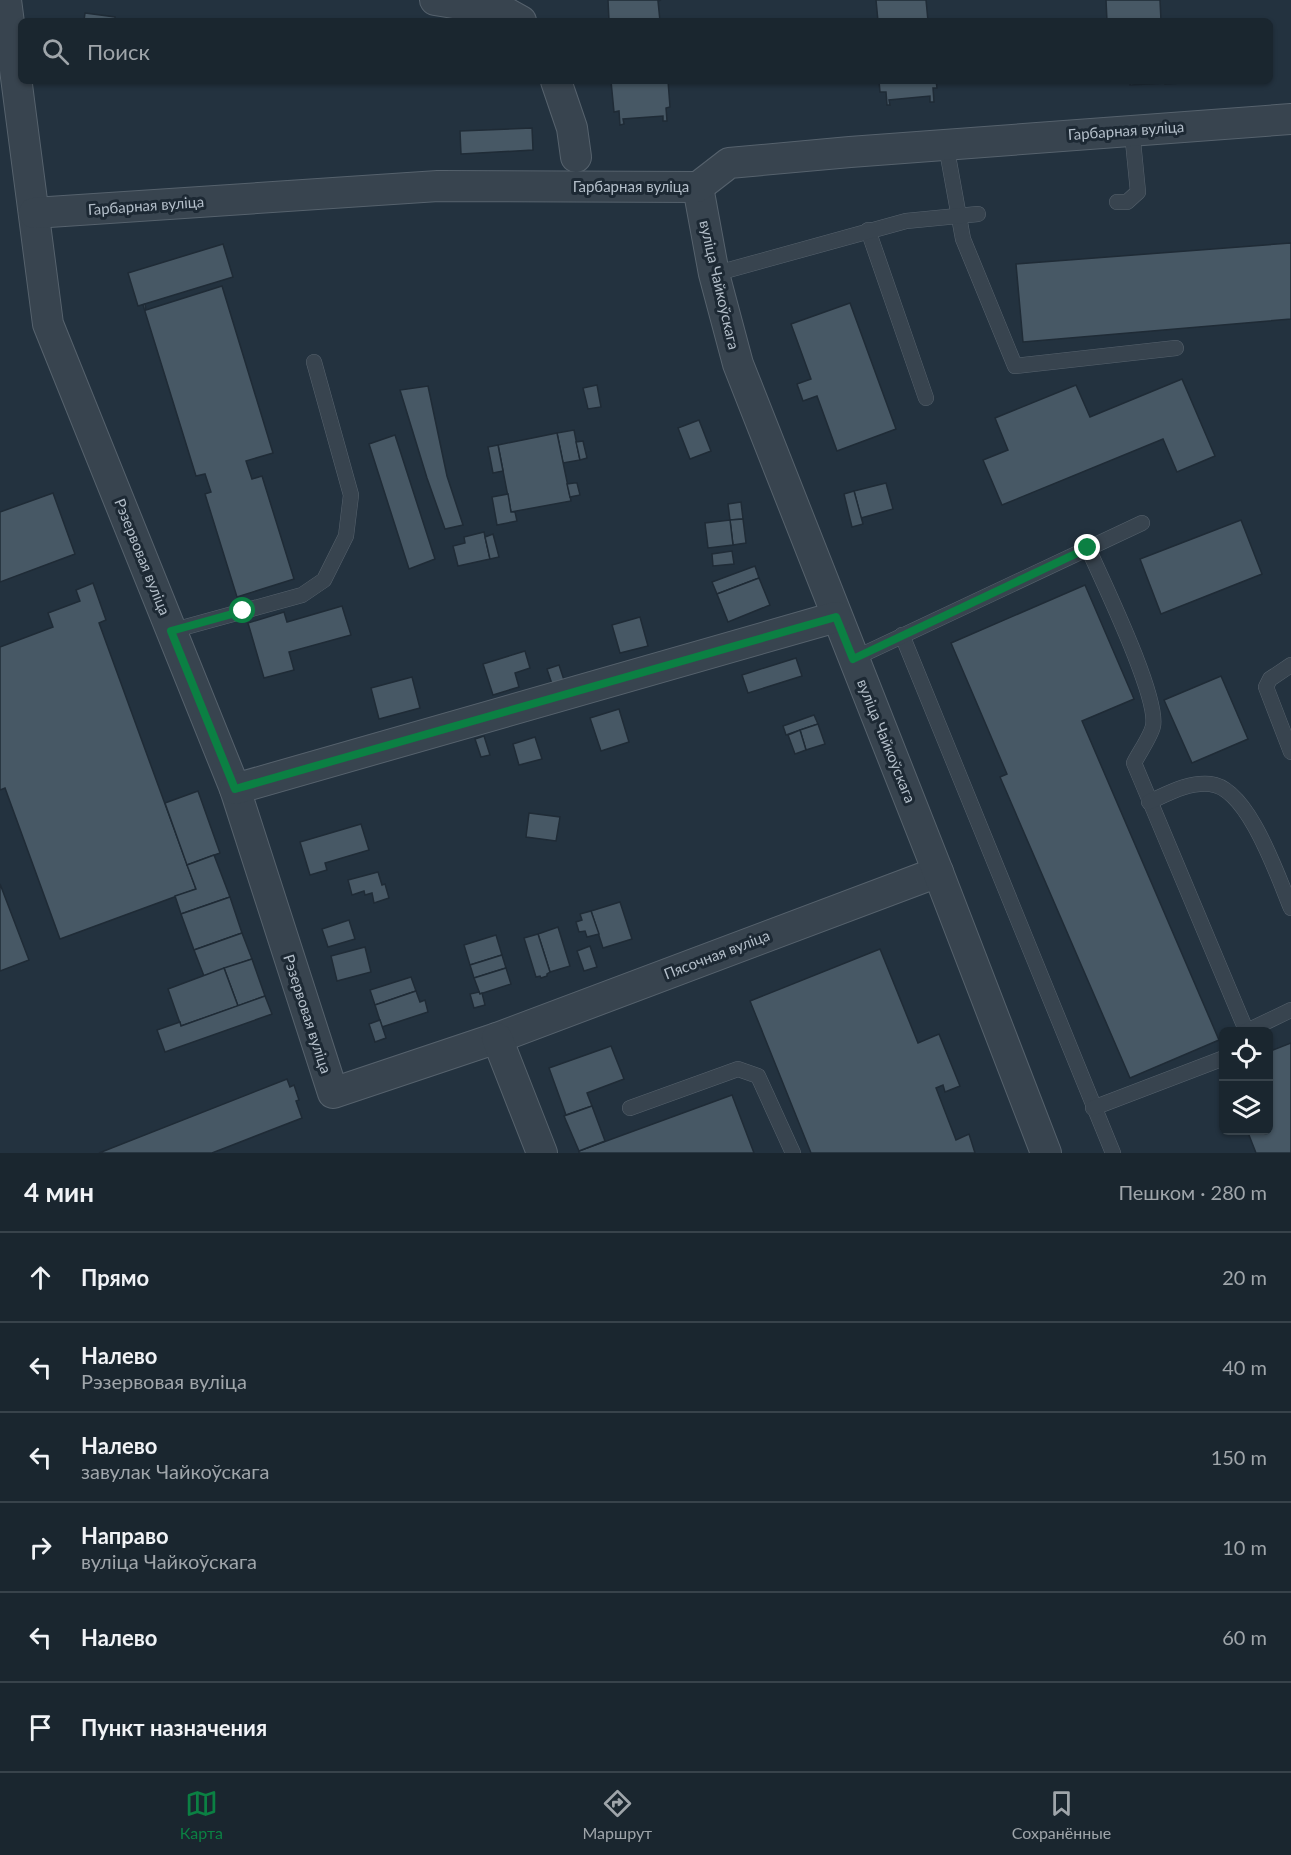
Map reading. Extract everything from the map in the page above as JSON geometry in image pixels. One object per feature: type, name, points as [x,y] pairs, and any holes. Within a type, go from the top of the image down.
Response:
[{"type":"street","name":"Рэзервовая вуліца","points":[[6,0],[48,324],[235,789],[333,1093],[496,1038]]},
{"type":"street","points":[[435,0],[503,11],[516,18]]},
{"type":"street","points":[[557,84],[572,128],[576,157]]},
{"type":"street","name":"Гарбарная вуліца","points":[[34,213],[438,186],[698,187],[729,163],[1291,119]]},
{"type":"street","name":"вуліца Чайкоўскага","points":[[698,187],[714,274],[738,364],[1046,1153]]},
{"type":"street","points":[[235,789],[836,617]]},
{"type":"street","name":"Пясочная вуліца","points":[[496,1038],[938,872]]},
{"type":"street","points":[[496,1038],[542,1153]]},
{"type":"lane","points":[[1117,202],[1127,202],[1138,192],[1132,131]]},
{"type":"lane","points":[[946,146],[963,239],[1015,366],[1176,348]]},
{"type":"lane","points":[[714,274],[906,220],[978,214]]},
{"type":"lane","points":[[868,231],[926,398]]},
{"type":"lane","points":[[171,631],[302,595],[324,580],[346,536],[351,495],[314,362]]},
{"type":"lane","points":[[853,659],[1142,523]]},
{"type":"lane","points":[[1088,548],[1135,657],[1153,708],[1153,727],[1134,763],[1244,1027]]},
{"type":"lane","points":[[902,635],[1113,1153]]},
{"type":"lane","points":[[1291,665],[1270,679],[1266,687],[1269,700],[1291,752]]},
{"type":"lane","points":[[1149,802],[1187,786],[1213,783],[1237,797],[1257,829],[1291,908]]},
{"type":"lane","points":[[1255,1027],[1291,1010]]},
{"type":"lane","points":[[1094,1108],[1219,1060]]},
{"type":"lane","points":[[630,1108],[738,1069],[758,1076],[793,1153]]},
{"type":"building","points":[[608,0],[661,0],[658,1],[660,18],[609,18]]},
{"type":"building","points":[[876,0],[926,0],[928,18],[878,18]]},
{"type":"building","points":[[1106,0],[1160,0],[1161,18],[1107,18]]},
{"type":"building","points":[[85,13],[115,17],[115,18],[84,18]]},
{"type":"building","points":[[611,84],[668,84],[670,107],[666,108],[667,121],[663,121],[663,116],[623,119],[624,124],[620,125],[619,111],[614,112]]},
{"type":"building","points":[[879,84],[936,84],[937,88],[933,88],[934,102],[930,102],[930,96],[889,100],[890,105],[887,105],[886,92],[880,92]]},
{"type":"building","points":[[532,128],[533,150],[461,154],[460,131]]},
{"type":"building","points":[[1291,243],[1291,319],[1023,342],[1016,264]]},
{"type":"building","points":[[223,244],[233,277],[138,306],[128,273]]},
{"type":"building","points":[[222,286],[273,453],[246,461],[252,479],[262,476],[294,579],[237,597],[205,494],[211,492],[205,474],[196,476],[143,305],[145,304],[146,310]]},
{"type":"building","points":[[850,303],[896,429],[837,451],[817,396],[803,401],[797,384],[811,379],[791,324]]},
{"type":"building","points":[[1182,379],[1215,456],[1177,472],[1163,439],[1002,505],[983,460],[1008,450],[995,418],[1076,385],[1090,417]]},
{"type":"building","points":[[597,385],[601,407],[588,409],[583,388]]},
{"type":"building","points":[[428,386],[447,476],[463,525],[445,529],[400,390]]},
{"type":"building","points":[[699,420],[711,451],[690,459],[678,428]]},
{"type":"building","points":[[574,430],[580,460],[563,463],[557,433]]},
{"type":"building","points":[[557,433],[571,501],[511,512],[498,445]]},
{"type":"building","points":[[395,435],[435,559],[409,569],[369,444]]},
{"type":"building","points":[[583,441],[587,458],[580,460],[576,442]]},
{"type":"building","points":[[498,445],[503,471],[493,473],[488,447]]},
{"type":"building","points":[[577,483],[580,495],[570,497],[567,484]]},
{"type":"building","points":[[886,483],[893,509],[861,518],[854,491]]},
{"type":"building","points":[[854,491],[863,524],[852,527],[844,494]]},
{"type":"building","points":[[53,493],[75,554],[0,582],[0,512]]},
{"type":"building","points":[[508,494],[511,512],[515,512],[517,521],[497,525],[492,497]]},
{"type":"building","points":[[741,502],[743,519],[730,520],[728,504]]},
{"type":"building","points":[[743,519],[746,543],[733,545],[730,520]]},
{"type":"building","points":[[730,520],[733,545],[708,548],[705,523]]},
{"type":"building","points":[[1241,520],[1262,574],[1161,614],[1140,559]]},
{"type":"building","points":[[484,532],[490,559],[458,566],[453,546],[465,543],[464,537]]},
{"type":"building","points":[[493,534],[499,557],[490,559],[485,537]]},
{"type":"building","points":[[732,551],[734,564],[713,566],[712,554]]},
{"type":"building","points":[[755,566],[759,578],[717,594],[712,582]]},
{"type":"building","points":[[759,578],[770,605],[728,622],[717,594]]},
{"type":"building","points":[[93,583],[106,620],[99,623],[196,889],[60,939],[5,788],[0,790],[0,647],[53,627],[48,613],[80,601],[76,590]]},
{"type":"building","points":[[1085,585],[1134,699],[1082,721],[1219,1040],[1130,1078],[1000,777],[1007,774],[951,643]]},
{"type":"building","points":[[342,606],[351,635],[289,652],[294,670],[264,678],[248,623],[284,612],[287,622]]},
{"type":"building","points":[[640,617],[648,646],[620,653],[612,625]]},
{"type":"building","points":[[525,651],[530,668],[515,673],[519,687],[493,695],[483,664]]},
{"type":"building","points":[[796,658],[802,676],[748,693],[742,675]]},
{"type":"building","points":[[559,665],[564,680],[552,684],[547,669]]},
{"type":"building","points":[[1221,676],[1248,739],[1192,763],[1164,700]]},
{"type":"building","points":[[412,677],[420,708],[379,719],[371,688]]},
{"type":"building","points":[[619,709],[629,742],[601,751],[590,718]]},
{"type":"building","points":[[814,715],[818,724],[786,735],[783,726]]},
{"type":"building","points":[[818,724],[825,744],[806,750],[800,730]]},
{"type":"building","points":[[800,730],[806,750],[795,754],[788,735]]},
{"type":"building","points":[[484,736],[490,755],[481,757],[475,739]]},
{"type":"building","points":[[535,737],[542,759],[519,765],[513,744]]},
{"type":"building","points":[[198,791],[220,853],[187,865],[165,803]]},
{"type":"building","points":[[529,813],[560,817],[556,841],[526,837]]},
{"type":"building","points":[[361,824],[369,850],[325,863],[327,870],[310,875],[300,842]]},
{"type":"building","points":[[214,855],[230,897],[181,914],[175,896],[196,889],[187,865]]},
{"type":"building","points":[[378,872],[389,898],[374,903],[372,893],[365,895],[364,891],[352,895],[348,880]]},
{"type":"building","points":[[0,884],[29,960],[0,971]]},
{"type":"building","points":[[230,897],[242,933],[194,950],[181,914]]},
{"type":"building","points":[[620,902],[632,939],[603,948],[591,911]]},
{"type":"building","points":[[591,911],[599,934],[587,937],[585,931],[579,932],[576,922],[582,920],[580,914]]},
{"type":"building","points":[[349,920],[355,939],[328,947],[322,929]]},
{"type":"building","points":[[558,927],[570,966],[550,972],[538,934]]},
{"type":"building","points":[[242,933],[252,959],[204,976],[194,950]]},
{"type":"building","points":[[538,934],[550,972],[541,978],[536,977],[524,938]]},
{"type":"building","points":[[496,935],[502,955],[470,965],[464,945]]},
{"type":"building","points":[[590,946],[597,967],[584,971],[577,951]]},
{"type":"building","points":[[365,947],[371,972],[337,981],[331,956]]},
{"type":"building","points":[[880,949],[918,1043],[939,1034],[960,1086],[945,1092],[943,1085],[936,1088],[956,1140],[969,1134],[975,1153],[811,1153],[750,1001]]},
{"type":"building","points":[[502,955],[506,968],[474,978],[470,965]]},
{"type":"building","points":[[252,959],[265,996],[238,1006],[224,968]]},
{"type":"building","points":[[224,968],[238,1006],[181,1026],[168,989]]},
{"type":"building","points":[[506,968],[511,984],[480,994],[474,978]]},
{"type":"building","points":[[411,977],[416,991],[375,1005],[370,990]]},
{"type":"building","points":[[416,991],[420,1002],[425,1000],[428,1012],[382,1027],[375,1005]]},
{"type":"building","points":[[482,993],[485,1005],[474,1008],[470,994]]},
{"type":"building","points":[[265,996],[272,1014],[165,1052],[157,1030],[180,1022],[181,1026]]},
{"type":"building","points":[[380,1020],[386,1038],[375,1042],[369,1024]]},
{"type":"building","points":[[1291,1043],[1291,1153],[1256,1153],[1249,1135],[1273,1135],[1273,1050]]},
{"type":"building","points":[[611,1046],[624,1079],[587,1093],[592,1106],[566,1115],[549,1068]]},
{"type":"building","points":[[287,1079],[290,1087],[294,1085],[299,1100],[296,1101],[302,1118],[212,1153],[99,1153]]},
{"type":"building","points":[[732,1095],[754,1153],[579,1153],[579,1151]]},
{"type":"building","points":[[592,1106],[605,1141],[579,1151],[564,1116]]},
{"type":"route","points":[[243,611],[171,631],[235,789],[836,617],[853,659],[1088,548]]}]
